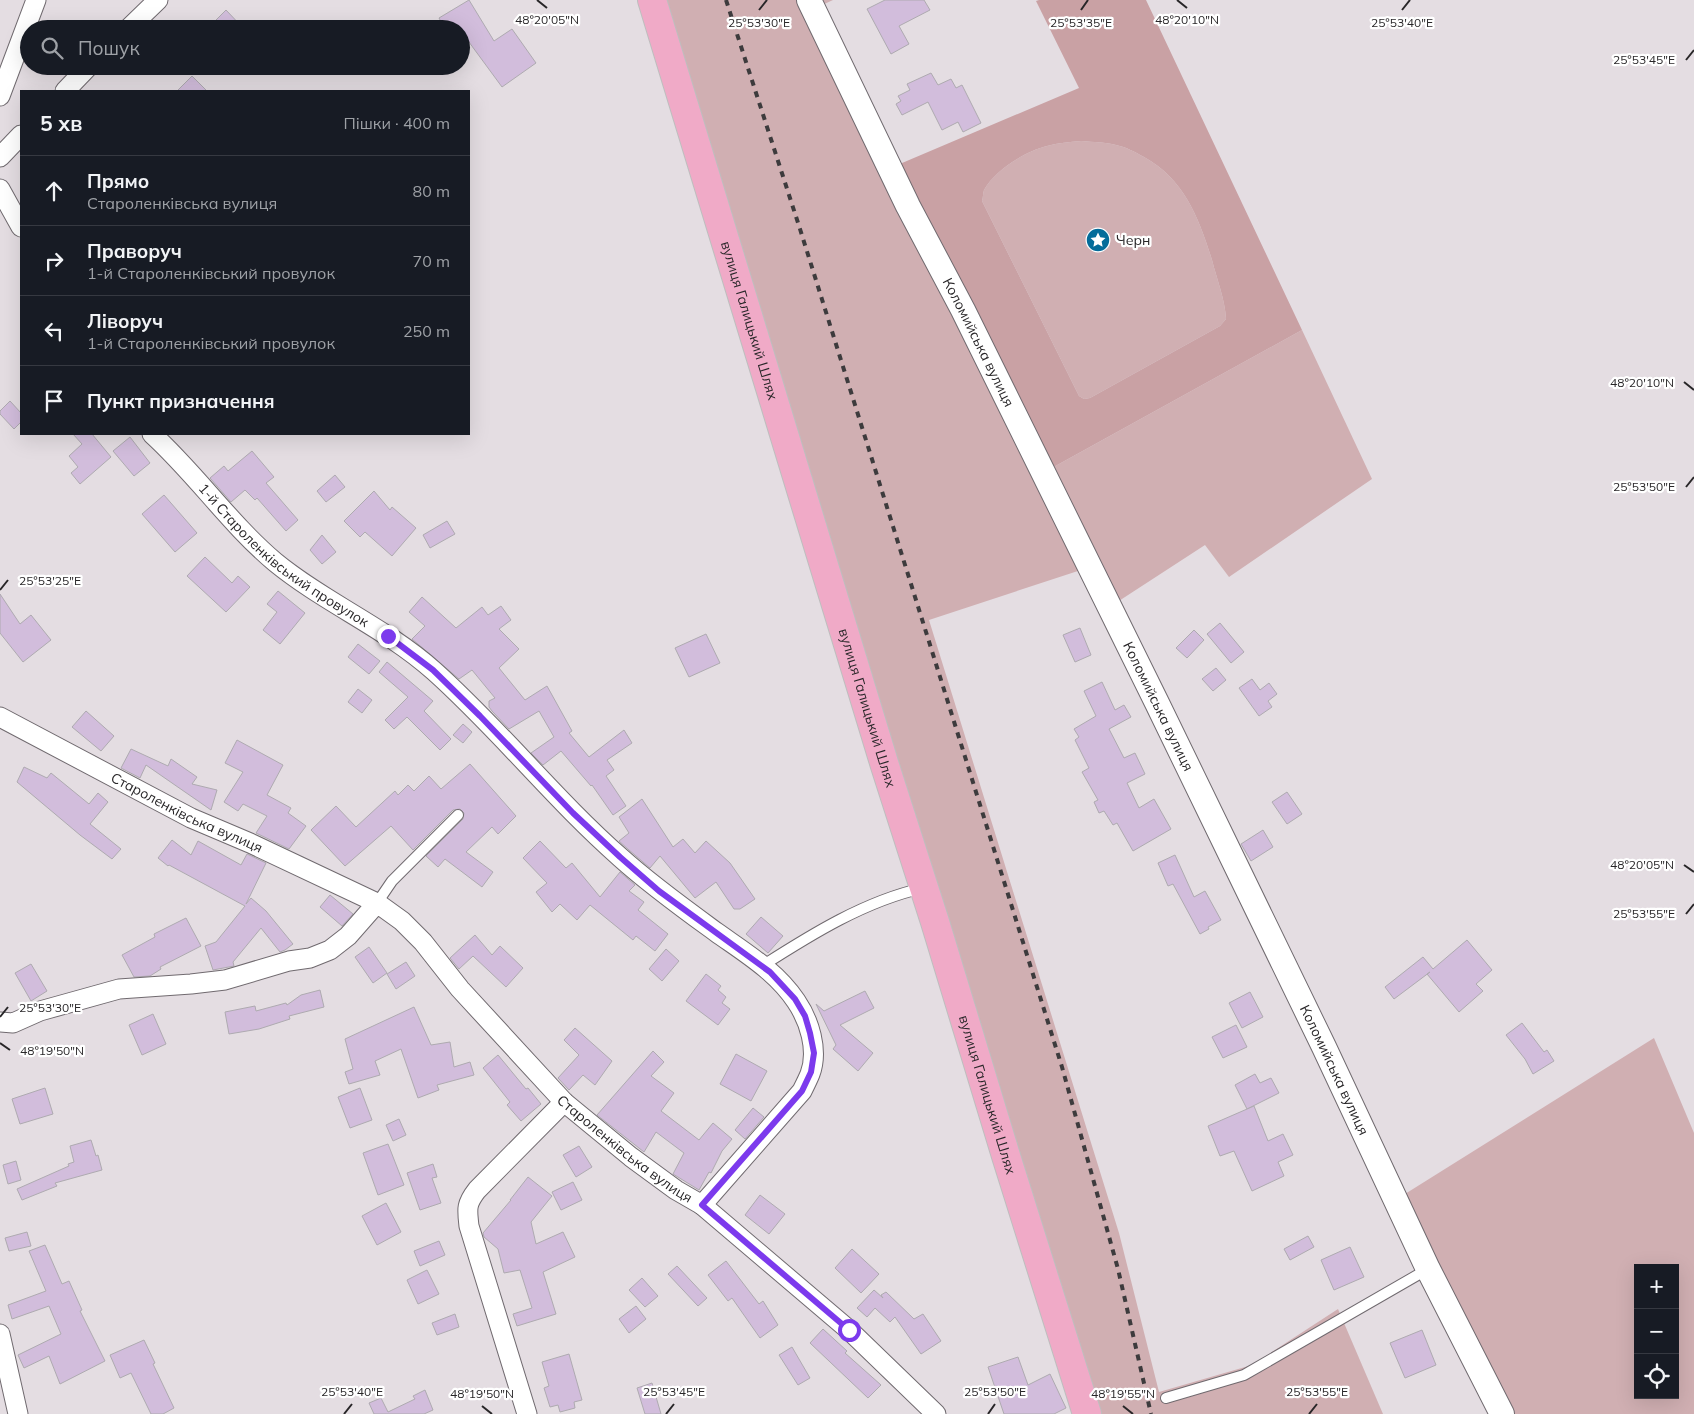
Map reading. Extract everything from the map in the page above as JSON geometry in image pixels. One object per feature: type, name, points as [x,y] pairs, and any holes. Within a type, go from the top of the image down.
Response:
[{"type":"highway","name":"вулиця Галицький Шлях","points":[[652,0],[874,728],[976,1051],[1006,1156],[1087,1414]]},
{"type":"street","points":[[28,20],[36,0]]},
{"type":"street","points":[[137,20],[158,0]]},
{"type":"street","name":"Коломийська вулиця","points":[[809,0],[908,206],[963,310],[1157,703],[1320,1038],[1428,1269],[1502,1414]]},
{"type":"street","points":[[0,96],[20,43]]},
{"type":"street","points":[[66,90],[80,75]]},
{"type":"street","points":[[0,157],[20,136]]},
{"type":"street","points":[[0,189],[20,225]]},
{"type":"street","name":"1-й Староленківський провулок","points":[[153,435],[276,563],[388,636],[433,670],[573,813],[620,857],[659,891],[770,972],[795,999],[805,1016],[814,1053],[811,1072],[802,1091],[702,1205]]},
{"type":"street","name":"Староленківська вулиця","points":[[0,717],[191,818],[250,843],[377,903],[402,921],[423,942],[460,989],[564,1102],[631,1157],[676,1190],[702,1205],[849,1330],[936,1414]]},
{"type":"street","points":[[0,1022],[13,1023],[40,1011],[119,988],[225,980],[289,961],[310,958],[330,950],[348,936],[377,903]]},
{"type":"street","points":[[527,1414],[469,1226],[467,1209],[470,1199],[477,1190],[564,1102]]},
{"type":"street","points":[[0,1334],[18,1414]]},
{"type":"lane","points":[[377,903],[392,881],[458,815]]},
{"type":"lane","points":[[762,966],[809,936],[864,908],[906,892],[925,888]]},
{"type":"lane","points":[[1166,1398],[1244,1375],[1428,1269]]},
{"type":"shaded area","points":[[646,0],[833,0],[820,6],[1050,469],[1302,330],[1372,479],[1229,577],[1205,545],[1105,610],[1084,569],[929,620],[1119,1233],[1159,1392],[1252,1365],[1338,1309],[1383,1414],[1080,1414]]},
{"type":"shaded area","points":[[1146,0],[1302,330],[1050,469],[895,166],[1079,88],[1036,1]],"holes":[[[1081,141],[1112,144],[1134,152],[1158,166],[1180,188],[1202,229],[1222,297],[1226,319],[1220,326],[1090,398],[1084,399],[1079,396],[982,201],[984,190],[989,183],[1012,162],[1030,152],[1051,145]]]},
{"type":"shaded area","points":[[1081,141],[1112,144],[1130,150],[1158,166],[1180,188],[1202,229],[1222,297],[1226,319],[1220,326],[1090,398],[1084,399],[1079,396],[982,201],[984,190],[989,183],[1012,162],[1030,152],[1047,146]]},
{"type":"shaded area","points":[[1654,1038],[1694,1133],[1694,1414],[1501,1414],[1397,1199]]},
{"type":"building","points":[[469,0],[494,41],[512,29],[536,63],[502,87],[470,43],[470,20],[440,20],[439,18]]},
{"type":"building","points":[[885,0],[924,0],[930,10],[899,26],[909,44],[891,54],[867,9]]},
{"type":"building","points":[[226,10],[235,20],[216,20]]},
{"type":"building","points":[[931,73],[938,85],[951,79],[956,88],[962,85],[981,123],[963,132],[958,122],[942,130],[928,102],[902,115],[896,104],[901,101],[898,96],[910,90],[907,84]]},
{"type":"building","points":[[192,76],[206,90],[178,90]]},
{"type":"building","points":[[10,401],[20,412],[20,423],[14,429],[0,414],[0,411]]},
{"type":"building","points":[[74,435],[93,435],[111,457],[80,484],[71,473],[78,467],[69,456],[82,444]]},
{"type":"building","points":[[130,437],[150,463],[134,476],[113,451]]},
{"type":"building","points":[[252,451],[274,477],[266,483],[298,520],[286,531],[257,498],[255,500],[245,490],[231,502],[210,478],[224,466],[228,471]]},
{"type":"building","points":[[335,475],[345,487],[326,502],[317,491]]},
{"type":"building","points":[[374,491],[390,510],[392,507],[416,528],[392,556],[365,532],[360,537],[344,521]]},
{"type":"building","points":[[164,495],[197,533],[175,552],[142,514]]},
{"type":"building","points":[[447,521],[455,534],[430,548],[423,535]]},
{"type":"building","points":[[322,535],[336,552],[322,564],[310,550]]},
{"type":"building","points":[[205,557],[232,583],[238,576],[250,587],[226,612],[187,576]]},
{"type":"building","points":[[278,591],[305,613],[280,644],[263,630],[277,612],[267,604]]},
{"type":"building","points":[[0,594],[20,624],[31,615],[51,640],[23,662],[0,633]]},
{"type":"building","points":[[422,597],[456,628],[482,607],[488,615],[501,606],[511,620],[499,629],[519,649],[499,668],[525,700],[547,686],[572,731],[569,733],[589,757],[624,730],[632,743],[607,760],[614,770],[606,776],[626,806],[613,815],[592,785],[561,751],[543,765],[531,753],[554,737],[539,711],[509,729],[489,707],[489,701],[495,698],[472,670],[459,679],[412,639],[425,626],[409,612]]},
{"type":"building","points":[[1220,623],[1244,652],[1231,663],[1207,634]]},
{"type":"building","points":[[1080,628],[1091,655],[1075,662],[1063,635]]},
{"type":"building","points":[[1194,630],[1204,640],[1187,658],[1176,648]]},
{"type":"building","points":[[706,634],[720,663],[689,677],[675,648]]},
{"type":"building","points":[[358,644],[380,661],[369,674],[348,657]]},
{"type":"building","points":[[387,662],[433,701],[424,711],[451,739],[440,750],[407,717],[394,729],[385,720],[408,697],[379,672]]},
{"type":"building","points":[[1216,668],[1226,680],[1213,691],[1202,679]]},
{"type":"building","points":[[1252,679],[1260,690],[1269,683],[1277,694],[1268,701],[1272,707],[1259,716],[1239,688]]},
{"type":"building","points":[[1102,682],[1115,710],[1124,705],[1131,717],[1109,729],[1124,758],[1135,753],[1145,774],[1127,783],[1139,808],[1154,799],[1171,829],[1133,851],[1117,823],[1113,825],[1104,811],[1099,813],[1094,802],[1098,800],[1082,772],[1089,768],[1075,740],[1079,737],[1074,729],[1096,716],[1084,691]]},
{"type":"building","points":[[358,689],[372,700],[362,713],[348,702]]},
{"type":"building","points":[[86,711],[114,736],[101,751],[72,727]]},
{"type":"building","points":[[463,724],[472,732],[463,743],[453,735]]},
{"type":"building","points":[[237,740],[283,765],[267,795],[291,808],[288,813],[306,826],[289,849],[256,833],[267,816],[243,804],[238,811],[224,802],[243,772],[225,763]]},
{"type":"building","points":[[131,749],[168,766],[171,759],[197,777],[192,784],[217,790],[211,810],[146,765],[140,778],[121,768]]},
{"type":"building","points":[[470,764],[516,816],[498,834],[492,827],[466,852],[493,872],[482,887],[445,859],[438,867],[426,856],[463,819],[464,813],[460,809],[453,810],[413,850],[391,826],[345,866],[311,830],[336,806],[356,827],[395,791],[398,795],[408,785],[414,791],[429,776],[441,789]]},
{"type":"building","points":[[24,767],[47,778],[51,773],[89,804],[98,793],[108,802],[90,824],[121,849],[112,859],[80,835],[17,782]]},
{"type":"building","points":[[1287,792],[1302,814],[1287,824],[1272,802]]},
{"type":"building","points":[[642,799],[673,847],[683,839],[695,853],[706,841],[730,863],[755,899],[740,909],[734,909],[716,882],[695,898],[660,856],[650,868],[629,850],[619,841],[629,833],[619,817]]},
{"type":"building","points":[[1263,830],[1273,847],[1251,861],[1241,844]]},
{"type":"building","points":[[172,840],[191,855],[198,841],[241,865],[247,854],[266,863],[246,904],[251,898],[266,911],[293,944],[280,952],[261,928],[233,962],[234,966],[213,970],[205,946],[216,942],[245,906],[168,866],[158,858]]},
{"type":"building","points":[[540,841],[566,868],[572,863],[600,897],[620,872],[635,885],[629,891],[644,902],[638,910],[668,934],[655,951],[636,936],[633,940],[590,905],[577,920],[560,904],[552,912],[536,892],[547,883],[523,858]]},
{"type":"building","points":[[1175,855],[1194,897],[1205,891],[1221,920],[1200,934],[1173,884],[1168,886],[1158,863]]},
{"type":"building","points":[[330,895],[353,914],[342,926],[320,907]]},
{"type":"building","points":[[761,917],[783,936],[768,953],[746,934]]},
{"type":"building","points":[[186,918],[201,946],[160,967],[161,969],[150,976],[134,977],[122,955],[155,937],[154,934]]},
{"type":"building","points":[[475,935],[492,955],[500,946],[523,968],[506,987],[473,956],[459,969],[450,958]]},
{"type":"building","points":[[1467,940],[1492,970],[1476,984],[1483,991],[1459,1012],[1427,974],[1394,999],[1385,987],[1423,957],[1433,969]]},
{"type":"building","points":[[369,947],[387,973],[373,983],[355,957]]},
{"type":"building","points":[[666,949],[679,961],[662,981],[649,969]]},
{"type":"building","points":[[406,962],[415,976],[396,989],[387,974]]},
{"type":"building","points":[[31,964],[47,991],[31,1001],[15,973]]},
{"type":"building","points":[[706,974],[721,986],[718,990],[726,997],[722,1003],[730,1009],[718,1025],[686,1001]]},
{"type":"building","points":[[320,990],[324,1007],[289,1016],[290,1019],[259,1029],[229,1034],[225,1012],[255,1006],[256,1011],[286,1003],[287,1005],[301,995]]},
{"type":"building","points":[[865,991],[874,1008],[840,1025],[873,1053],[858,1071],[833,1049],[836,1045],[816,1004],[824,1011]]},
{"type":"building","points":[[1250,992],[1263,1017],[1242,1028],[1229,1003]]},
{"type":"building","points":[[414,1007],[431,1045],[450,1042],[454,1067],[470,1062],[474,1075],[437,1085],[439,1090],[418,1098],[401,1049],[375,1061],[380,1075],[349,1084],[345,1072],[353,1069],[345,1039]]},
{"type":"building","points":[[153,1014],[166,1044],[142,1055],[129,1025]]},
{"type":"building","points":[[1522,1023],[1544,1052],[1547,1050],[1554,1061],[1533,1074],[1525,1059],[1506,1035]]},
{"type":"building","points":[[1236,1025],[1247,1047],[1223,1058],[1212,1037]]},
{"type":"building","points":[[575,1028],[612,1061],[595,1085],[583,1075],[569,1090],[558,1078],[579,1055],[564,1040]]},
{"type":"building","points":[[653,1051],[664,1062],[651,1076],[674,1093],[661,1111],[699,1140],[713,1123],[732,1139],[722,1151],[711,1173],[709,1172],[699,1190],[673,1174],[684,1153],[656,1132],[644,1152],[597,1115]]},
{"type":"building","points":[[736,1054],[767,1071],[751,1101],[720,1084]]},
{"type":"building","points":[[498,1055],[541,1104],[521,1121],[507,1105],[510,1102],[483,1068]]},
{"type":"building","points":[[1255,1074],[1260,1083],[1271,1078],[1279,1093],[1247,1109],[1235,1085]]},
{"type":"building","points":[[45,1088],[53,1114],[20,1124],[12,1099]]},
{"type":"building","points":[[360,1088],[372,1120],[350,1128],[338,1097]]},
{"type":"building","points":[[1254,1106],[1268,1141],[1283,1134],[1293,1155],[1278,1162],[1284,1176],[1252,1191],[1234,1151],[1220,1156],[1208,1126]]},
{"type":"building","points":[[753,1108],[764,1117],[745,1139],[735,1130]]},
{"type":"building","points":[[399,1119],[406,1135],[393,1141],[386,1125]]},
{"type":"building","points":[[91,1140],[102,1170],[55,1183],[57,1186],[22,1200],[17,1189],[69,1166],[68,1164],[74,1162],[70,1146]]},
{"type":"building","points":[[388,1144],[404,1185],[378,1195],[363,1153]]},
{"type":"building","points":[[579,1146],[592,1167],[576,1177],[563,1155]]},
{"type":"building","points":[[16,1161],[21,1180],[8,1184],[3,1165]]},
{"type":"building","points":[[433,1164],[437,1177],[432,1178],[441,1203],[420,1210],[407,1173]]},
{"type":"building","points":[[528,1177],[552,1196],[531,1222],[536,1244],[563,1232],[575,1257],[543,1272],[556,1314],[517,1326],[513,1314],[532,1308],[520,1270],[504,1273],[498,1249],[484,1237],[483,1233]]},
{"type":"building","points":[[573,1182],[582,1200],[561,1210],[552,1192]]},
{"type":"building","points":[[760,1195],[785,1214],[769,1234],[745,1215]]},
{"type":"building","points":[[386,1203],[401,1232],[377,1245],[362,1216]]},
{"type":"building","points":[[27,1232],[31,1246],[9,1251],[5,1238]]},
{"type":"building","points":[[1308,1236],[1314,1247],[1290,1260],[1284,1249]]},
{"type":"building","points":[[439,1241],[445,1255],[420,1266],[414,1251]]},
{"type":"building","points":[[45,1245],[62,1284],[69,1281],[82,1310],[80,1311],[105,1361],[60,1384],[49,1356],[24,1368],[18,1355],[61,1334],[49,1306],[12,1319],[8,1305],[46,1291],[29,1251]]},
{"type":"building","points":[[1350,1247],[1364,1277],[1334,1290],[1321,1260]]},
{"type":"building","points":[[852,1249],[879,1274],[861,1293],[835,1268]]},
{"type":"building","points":[[726,1261],[759,1304],[763,1301],[778,1325],[760,1338],[732,1298],[728,1301],[708,1275]]},
{"type":"building","points":[[677,1266],[707,1298],[698,1306],[668,1274]]},
{"type":"building","points":[[427,1270],[439,1294],[418,1304],[407,1280]]},
{"type":"building","points":[[642,1278],[658,1296],[645,1307],[629,1290]]},
{"type":"building","points":[[874,1290],[883,1298],[881,1295],[886,1292],[914,1319],[923,1314],[941,1341],[921,1354],[895,1317],[890,1322],[875,1308],[867,1317],[857,1308]]},
{"type":"building","points":[[636,1306],[646,1319],[629,1333],[619,1319]]},
{"type":"building","points":[[455,1314],[459,1327],[437,1335],[432,1323]]},
{"type":"building","points":[[823,1329],[847,1351],[845,1353],[881,1385],[868,1398],[810,1343]]},
{"type":"building","points":[[1422,1330],[1436,1365],[1405,1378],[1390,1343]]},
{"type":"building","points":[[144,1340],[174,1408],[163,1414],[151,1414],[131,1373],[120,1378],[110,1355]]},
{"type":"building","points":[[792,1347],[810,1378],[798,1385],[779,1355]]},
{"type":"building","points":[[569,1354],[582,1400],[574,1402],[575,1408],[560,1412],[558,1405],[550,1407],[544,1388],[549,1386],[542,1362]]},
{"type":"building","points":[[1018,1357],[1028,1385],[1050,1374],[1066,1408],[1054,1414],[1004,1414],[988,1367]]},
{"type":"building","points":[[652,1383],[661,1414],[645,1414],[637,1388]]},
{"type":"building","points":[[425,1390],[433,1410],[424,1414],[374,1414],[369,1403],[381,1398],[388,1412],[415,1399],[413,1396]]},
{"type":"railway","points":[[726,0],[800,229],[1062,1067],[1118,1269],[1151,1414]]},
{"type":"place","name":"Черн","points":[[1098,240]]},
{"type":"route","points":[[388,636],[433,670],[573,813],[620,857],[659,891],[770,972],[795,999],[805,1016],[810,1033],[814,1053],[811,1072],[802,1091],[702,1205],[849,1330]]}]
